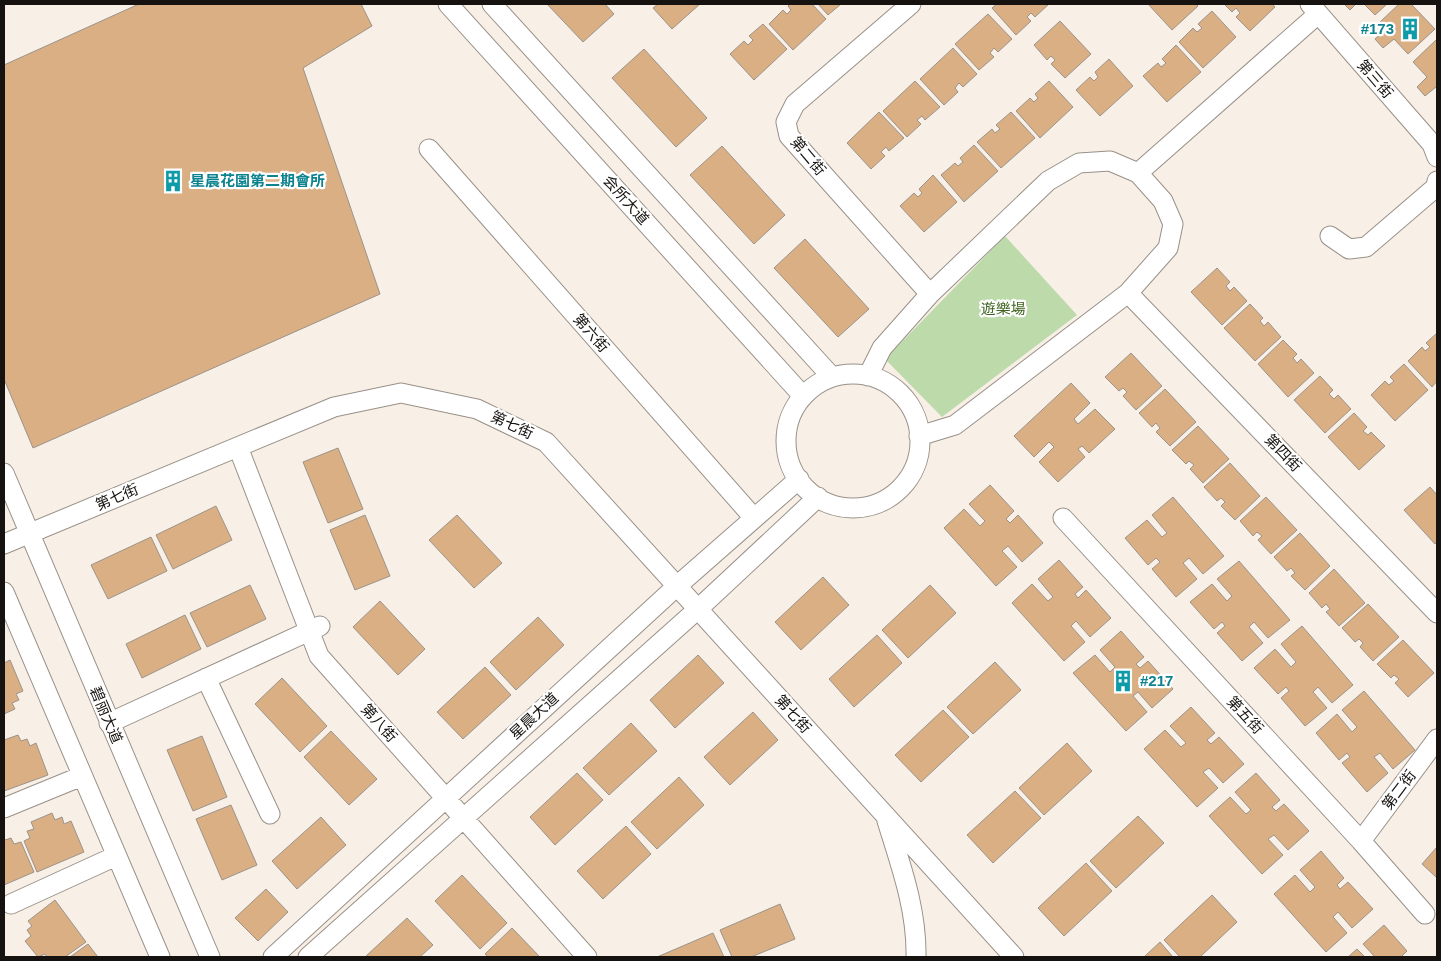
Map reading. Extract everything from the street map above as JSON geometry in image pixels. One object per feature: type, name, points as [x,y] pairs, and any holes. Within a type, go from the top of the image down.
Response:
[{"type":"street","name":"会所大道","points":[[448,4],[804,396]]},
{"type":"street","points":[[492,4],[832,377]]},
{"type":"street","name":"第二街","points":[[911,4],[795,104],[786,122],[789,136],[930,294]]},
{"type":"street","points":[[1138,173],[1314,9]]},
{"type":"street","name":"第三街","points":[[1314,9],[1432,144],[1437,156]]},
{"type":"street","name":"第六街","points":[[429,149],[754,518]]},
{"type":"street","points":[[868,376],[882,348],[930,294],[1048,181],[1071,167],[1079,163],[1110,161],[1138,173],[1163,201],[1173,224],[1168,248],[1128,293],[955,425],[919,436]]},
{"type":"street","points":[[1330,236],[1349,248],[1366,247],[1436,187],[1437,181]]},
{"type":"street","name":"第四街","points":[[1128,293],[1437,613]]},
{"type":"street","points":[[855,374],[877,378],[897,390],[912,408],[919,428],[920,450],[914,470],[902,487],[885,500],[865,507],[843,507],[823,501],[806,488],[793,471],[786,449],[787,426],[796,405],[804,396],[812,388],[832,377],[855,374]]},
{"type":"street","name":"第七街","points":[[4,544],[334,406],[401,393],[477,409],[546,442],[1014,957]]},
{"type":"street","name":"第八街","points":[[238,447],[315,628],[319,656],[587,957]]},
{"type":"street","name":"碧丽大道","points":[[4,473],[210,957]]},
{"type":"street","name":"星晨大道","points":[[273,957],[677,586],[799,479]]},
{"type":"street","name":"星晨大道","points":[[308,957],[698,609],[818,497]]},
{"type":"street","name":"第五街","points":[[1064,518],[1361,841],[1424,914]]},
{"type":"street","points":[[4,592],[12,633],[82,776],[160,957]]},
{"type":"street","points":[[109,723],[315,628]]},
{"type":"street","points":[[206,678],[270,814]]},
{"type":"street","name":"第二街","points":[[1361,841],[1437,739]]},
{"type":"street","points":[[4,808],[82,776]]},
{"type":"street","name":"第七街","points":[[885,815],[906,880],[916,937],[916,957]]},
{"type":"street","points":[[11,904],[116,856]]},
{"type":"green space","name":"遊樂場","points":[[1005,236],[1077,315],[942,417],[885,359]]},
{"type":"building","name":"星晨花園第二期會所","points":[[139,4],[361,4],[372,26],[303,68],[380,294],[33,448],[4,379],[4,65]]},
{"type":"building","points":[[547,4],[605,4],[614,14],[583,42]]},
{"type":"building","points":[[658,4],[700,4],[672,29],[653,8]]},
{"type":"building","points":[[790,4],[812,4],[826,19],[793,50],[769,24],[783,10],[787,14],[791,10],[788,6]]},
{"type":"building","points":[[818,4],[841,4],[828,15]]},
{"type":"building","points":[[997,4],[1049,4],[1035,17],[1031,13],[1027,17],[1031,21],[1016,35],[992,8]]},
{"type":"building","points":[[1148,4],[1196,4],[1198,6],[1172,30]]},
{"type":"building","points":[[1224,4],[1272,4],[1275,7],[1250,31],[1236,17],[1240,13],[1236,8],[1232,12]]},
{"type":"building","points":[[1344,4],[1356,4],[1350,10]]},
{"type":"building","points":[[1364,4],[1387,4],[1375,15]]},
{"type":"building","name":"#173","points":[[1399,4],[1411,4],[1435,29],[1408,54],[1394,39],[1383,48],[1375,39],[1385,30],[1379,23]]},
{"type":"building","points":[[1212,11],[1236,37],[1203,68],[1179,42],[1193,28],[1197,32],[1202,28],[1198,24]]},
{"type":"building","points":[[988,14],[1012,39],[998,52],[994,48],[990,53],[994,57],[979,70],[955,44]]},
{"type":"building","points":[[1060,21],[1091,54],[1065,78],[1051,64],[1055,60],[1051,56],[1047,60],[1034,45]]},
{"type":"building","points":[[763,24],[787,49],[754,80],[730,54],[744,41],[748,45],[753,40],[749,36]]},
{"type":"building","points":[[1437,39],[1437,88],[1425,96],[1417,87],[1427,77],[1413,62]]},
{"type":"building","points":[[1176,45],[1201,72],[1167,102],[1143,76],[1158,63],[1161,67],[1166,63],[1162,59]]},
{"type":"building","points":[[953,48],[977,74],[963,87],[959,83],[955,88],[958,92],[944,105],[920,79]]},
{"type":"building","points":[[644,49],[707,118],[676,147],[612,78]]},
{"type":"building","points":[[1109,59],[1133,86],[1100,116],[1076,90],[1090,77],[1094,81],[1098,77],[1095,72]]},
{"type":"building","points":[[915,81],[940,107],[925,120],[922,116],[917,120],[921,124],[907,137],[883,111]]},
{"type":"building","points":[[1049,81],[1073,107],[1040,138],[1016,111],[1030,98],[1034,102],[1038,98],[1035,94]]},
{"type":"building","points":[[879,112],[904,138],[889,151],[886,147],[881,152],[885,156],[871,169],[847,143]]},
{"type":"building","points":[[1011,112],[1035,138],[1001,168],[977,142],[992,129],[995,133],[1000,129],[996,125]]},
{"type":"building","points":[[974,145],[998,171],[964,202],[941,175],[955,163],[958,166],[963,162],[960,158]]},
{"type":"building","points":[[722,146],[785,215],[754,244],[690,175]]},
{"type":"building","points":[[933,175],[957,202],[924,232],[900,206],[914,193],[918,197],[922,193],[919,189]]},
{"type":"building","points":[[805,239],[869,309],[838,337],[774,268]]},
{"type":"building","points":[[1217,268],[1230,282],[1226,286],[1230,291],[1234,287],[1247,301],[1222,325],[1191,292]]},
{"type":"building","points":[[1250,304],[1263,318],[1260,321],[1264,326],[1268,322],[1281,337],[1255,361],[1224,328]]},
{"type":"building","points":[[1437,333],[1437,381],[1432,387],[1408,361],[1422,347],[1425,351],[1430,347],[1426,343]]},
{"type":"building","points":[[1283,340],[1297,354],[1293,358],[1297,363],[1301,359],[1314,373],[1288,397],[1258,364]]},
{"type":"building","points":[[1131,353],[1162,386],[1136,410],[1123,396],[1127,392],[1123,388],[1119,391],[1105,377]]},
{"type":"building","points":[[1404,364],[1428,390],[1395,421],[1371,395],[1385,381],[1389,385],[1394,381],[1390,377]]},
{"type":"building","points":[[1320,376],[1333,390],[1329,394],[1334,399],[1338,395],[1351,409],[1325,433],[1294,400]]},
{"type":"building","points":[[1071,383],[1090,403],[1074,419],[1078,424],[1095,409],[1115,429],[1089,453],[1082,446],[1078,449],[1085,457],[1058,482],[1039,462],[1054,447],[1049,442],[1034,457],[1014,436]]},
{"type":"building","points":[[1165,389],[1196,422],[1170,446],[1156,432],[1160,428],[1156,423],[1152,427],[1139,413]]},
{"type":"building","points":[[1354,413],[1367,427],[1363,431],[1368,435],[1371,432],[1385,446],[1359,470],[1328,437]]},
{"type":"building","points":[[1198,426],[1229,459],[1203,483],[1190,469],[1194,465],[1189,461],[1186,464],[1172,450]]},
{"type":"building","points":[[338,448],[363,509],[328,523],[303,462]]},
{"type":"building","points":[[1230,463],[1260,496],[1235,520],[1221,506],[1225,502],[1221,498],[1217,501],[1204,487]]},
{"type":"building","points":[[990,485],[1014,511],[1006,519],[1010,523],[1018,515],[1043,543],[1022,562],[1008,546],[1002,551],[1017,567],[996,586],[944,528],[964,509],[980,526],[985,521],[969,504]]},
{"type":"building","points":[[1430,487],[1437,495],[1437,541],[1435,544],[1404,510]]},
{"type":"building","points":[[1173,497],[1224,556],[1203,574],[1189,558],[1183,563],[1197,579],[1176,597],[1152,569],[1160,562],[1156,558],[1148,565],[1125,538],[1147,520],[1162,537],[1167,533],[1152,515]]},
{"type":"building","points":[[1266,497],[1297,530],[1271,554],[1258,540],[1262,536],[1257,532],[1253,536],[1240,521]]},
{"type":"building","points":[[216,506],[232,540],[173,569],[156,535]]},
{"type":"building","points":[[365,515],[390,576],[355,590],[330,530]]},
{"type":"building","points":[[457,515],[502,563],[474,588],[429,540]]},
{"type":"building","points":[[1300,533],[1330,566],[1305,590],[1291,576],[1295,573],[1291,568],[1287,571],[1274,557]]},
{"type":"building","points":[[151,537],[167,571],[108,599],[91,565]]},
{"type":"building","points":[[1059,560],[1083,587],[1075,594],[1078,598],[1086,590],[1111,618],[1090,637],[1076,621],[1071,626],[1085,642],[1064,661],[1012,603],[1032,584],[1048,601],[1053,597],[1038,579]]},
{"type":"building","points":[[1239,561],[1290,620],[1268,638],[1254,622],[1249,627],[1263,643],[1242,661],[1217,633],[1225,626],[1222,622],[1214,629],[1190,602],[1212,584],[1227,601],[1232,596],[1217,579]]},
{"type":"building","points":[[1334,569],[1365,603],[1339,626],[1326,612],[1330,609],[1326,604],[1322,608],[1309,593]]},
{"type":"building","points":[[823,577],[849,605],[801,650],[775,622]]},
{"type":"building","points":[[250,585],[266,619],[207,647],[190,613]]},
{"type":"building","points":[[930,585],[956,613],[908,658],[882,630]]},
{"type":"building","points":[[380,601],[425,649],[398,675],[353,627]]},
{"type":"building","points":[[1368,604],[1399,637],[1373,661],[1360,647],[1363,643],[1359,639],[1355,642],[1342,628]]},
{"type":"building","points":[[185,615],[201,649],[142,678],[126,644]]},
{"type":"building","points":[[538,617],[564,645],[516,690],[490,662]]},
{"type":"building","points":[[1302,626],[1353,685],[1332,703],[1318,687],[1313,692],[1327,708],[1305,726],[1281,698],[1289,691],[1286,687],[1278,694],[1254,668],[1275,649],[1291,667],[1296,662],[1281,644]]},
{"type":"building","name":"#217","points":[[1121,631],[1144,657],[1136,664],[1140,668],[1148,661],[1173,689],[1152,708],[1138,692],[1133,696],[1147,712],[1126,731],[1073,673],[1095,655],[1110,672],[1115,667],[1100,650]]},
{"type":"building","points":[[877,635],[902,663],[854,707],[829,679]]},
{"type":"building","points":[[1403,640],[1434,673],[1408,697],[1395,683],[1399,679],[1394,675],[1391,678],[1377,664]]},
{"type":"building","points":[[698,655],[724,683],[675,728],[650,700]]},
{"type":"building","points":[[10,660],[23,691],[16,694],[19,700],[12,703],[15,709],[4,714],[4,663]]},
{"type":"building","points":[[995,662],[1021,690],[973,734],[947,707]]},
{"type":"building","points":[[485,667],[511,695],[463,739],[437,712]]},
{"type":"building","points":[[282,678],[327,726],[300,752],[255,704]]},
{"type":"building","points":[[1364,691],[1415,750],[1393,769],[1380,753],[1374,757],[1388,773],[1367,792],[1342,763],[1350,757],[1347,753],[1339,760],[1316,733],[1337,714],[1352,732],[1357,727],[1342,710]]},
{"type":"building","points":[[1191,707],[1215,733],[1207,740],[1211,744],[1219,737],[1244,764],[1223,783],[1209,768],[1203,772],[1218,788],[1197,807],[1144,749],[1165,730],[1181,747],[1186,743],[1170,726]]},
{"type":"building","points":[[943,710],[969,737],[921,782],[895,755]]},
{"type":"building","points":[[753,712],[778,740],[730,785],[704,757]]},
{"type":"building","points":[[631,723],[657,751],[609,795],[583,768]]},
{"type":"building","points":[[331,731],[377,779],[349,805],[304,757]]},
{"type":"building","points":[[18,735],[21,741],[27,739],[30,746],[36,743],[48,775],[4,791],[4,740]]},
{"type":"building","points":[[202,736],[227,797],[193,811],[167,750]]},
{"type":"building","points":[[1067,743],[1092,771],[1044,815],[1019,788]]},
{"type":"building","points":[[577,773],[603,800],[555,845],[530,817]]},
{"type":"building","points":[[1256,773],[1280,800],[1272,807],[1276,811],[1284,804],[1309,831],[1288,850],[1274,835],[1268,839],[1283,855],[1262,874],[1209,816],[1230,797],[1246,814],[1251,810],[1235,792]]},
{"type":"building","points":[[679,777],[704,805],[657,849],[631,822]]},
{"type":"building","points":[[1015,791],[1041,818],[993,863],[967,835]]},
{"type":"building","points":[[231,805],[257,865],[222,880],[196,819]]},
{"type":"building","points":[[52,813],[55,820],[62,817],[64,824],[71,821],[84,852],[37,872],[24,841],[30,838],[27,831],[34,829],[31,822]]},
{"type":"building","points":[[1138,816],[1164,843],[1116,888],[1090,861]]},
{"type":"building","points":[[321,817],[346,845],[297,889],[272,861]]},
{"type":"building","points":[[626,826],[651,854],[603,899],[577,871]]},
{"type":"building","points":[[4,838],[5,840],[11,838],[14,844],[21,842],[34,872],[4,885]]},
{"type":"building","points":[[1437,847],[1437,878],[1422,864]]},
{"type":"building","points":[[1321,851],[1344,878],[1337,885],[1340,889],[1348,882],[1373,909],[1352,928],[1338,912],[1333,917],[1347,933],[1326,952],[1274,894],[1295,875],[1310,892],[1315,887],[1300,870]]},
{"type":"building","points":[[1086,863],[1112,891],[1064,936],[1038,908]]},
{"type":"building","points":[[462,875],[507,923],[480,949],[435,901]]},
{"type":"building","points":[[266,889],[288,912],[258,941],[235,918]]},
{"type":"building","points":[[1212,895],[1237,922],[1200,957],[1180,957],[1164,940]]},
{"type":"building","points":[[55,900],[86,942],[65,957],[47,957],[45,954],[38,957],[25,941],[31,936],[27,930],[32,926],[28,921]]},
{"type":"building","points":[[780,904],[795,939],[751,957],[732,957],[720,930]]},
{"type":"building","points":[[407,918],[433,945],[420,957],[365,957]]},
{"type":"building","points":[[1384,925],[1407,951],[1401,957],[1375,957],[1363,944]]},
{"type":"building","points":[[512,928],[540,957],[488,957],[485,954]]},
{"type":"building","points":[[713,933],[724,957],[657,957]]},
{"type":"building","points":[[1160,942],[1173,957],[1144,957]]},
{"type":"building","points":[[88,944],[98,957],[70,957]]},
{"type":"building","points":[[1357,949],[1365,957],[1348,957]]},
{"type":"place","name":"#173","points":[[1410,29]]},
{"type":"place","name":"星晨花園第二期會所","points":[[173,181]]},
{"type":"place","name":"#217","points":[[1123,681]]}]
